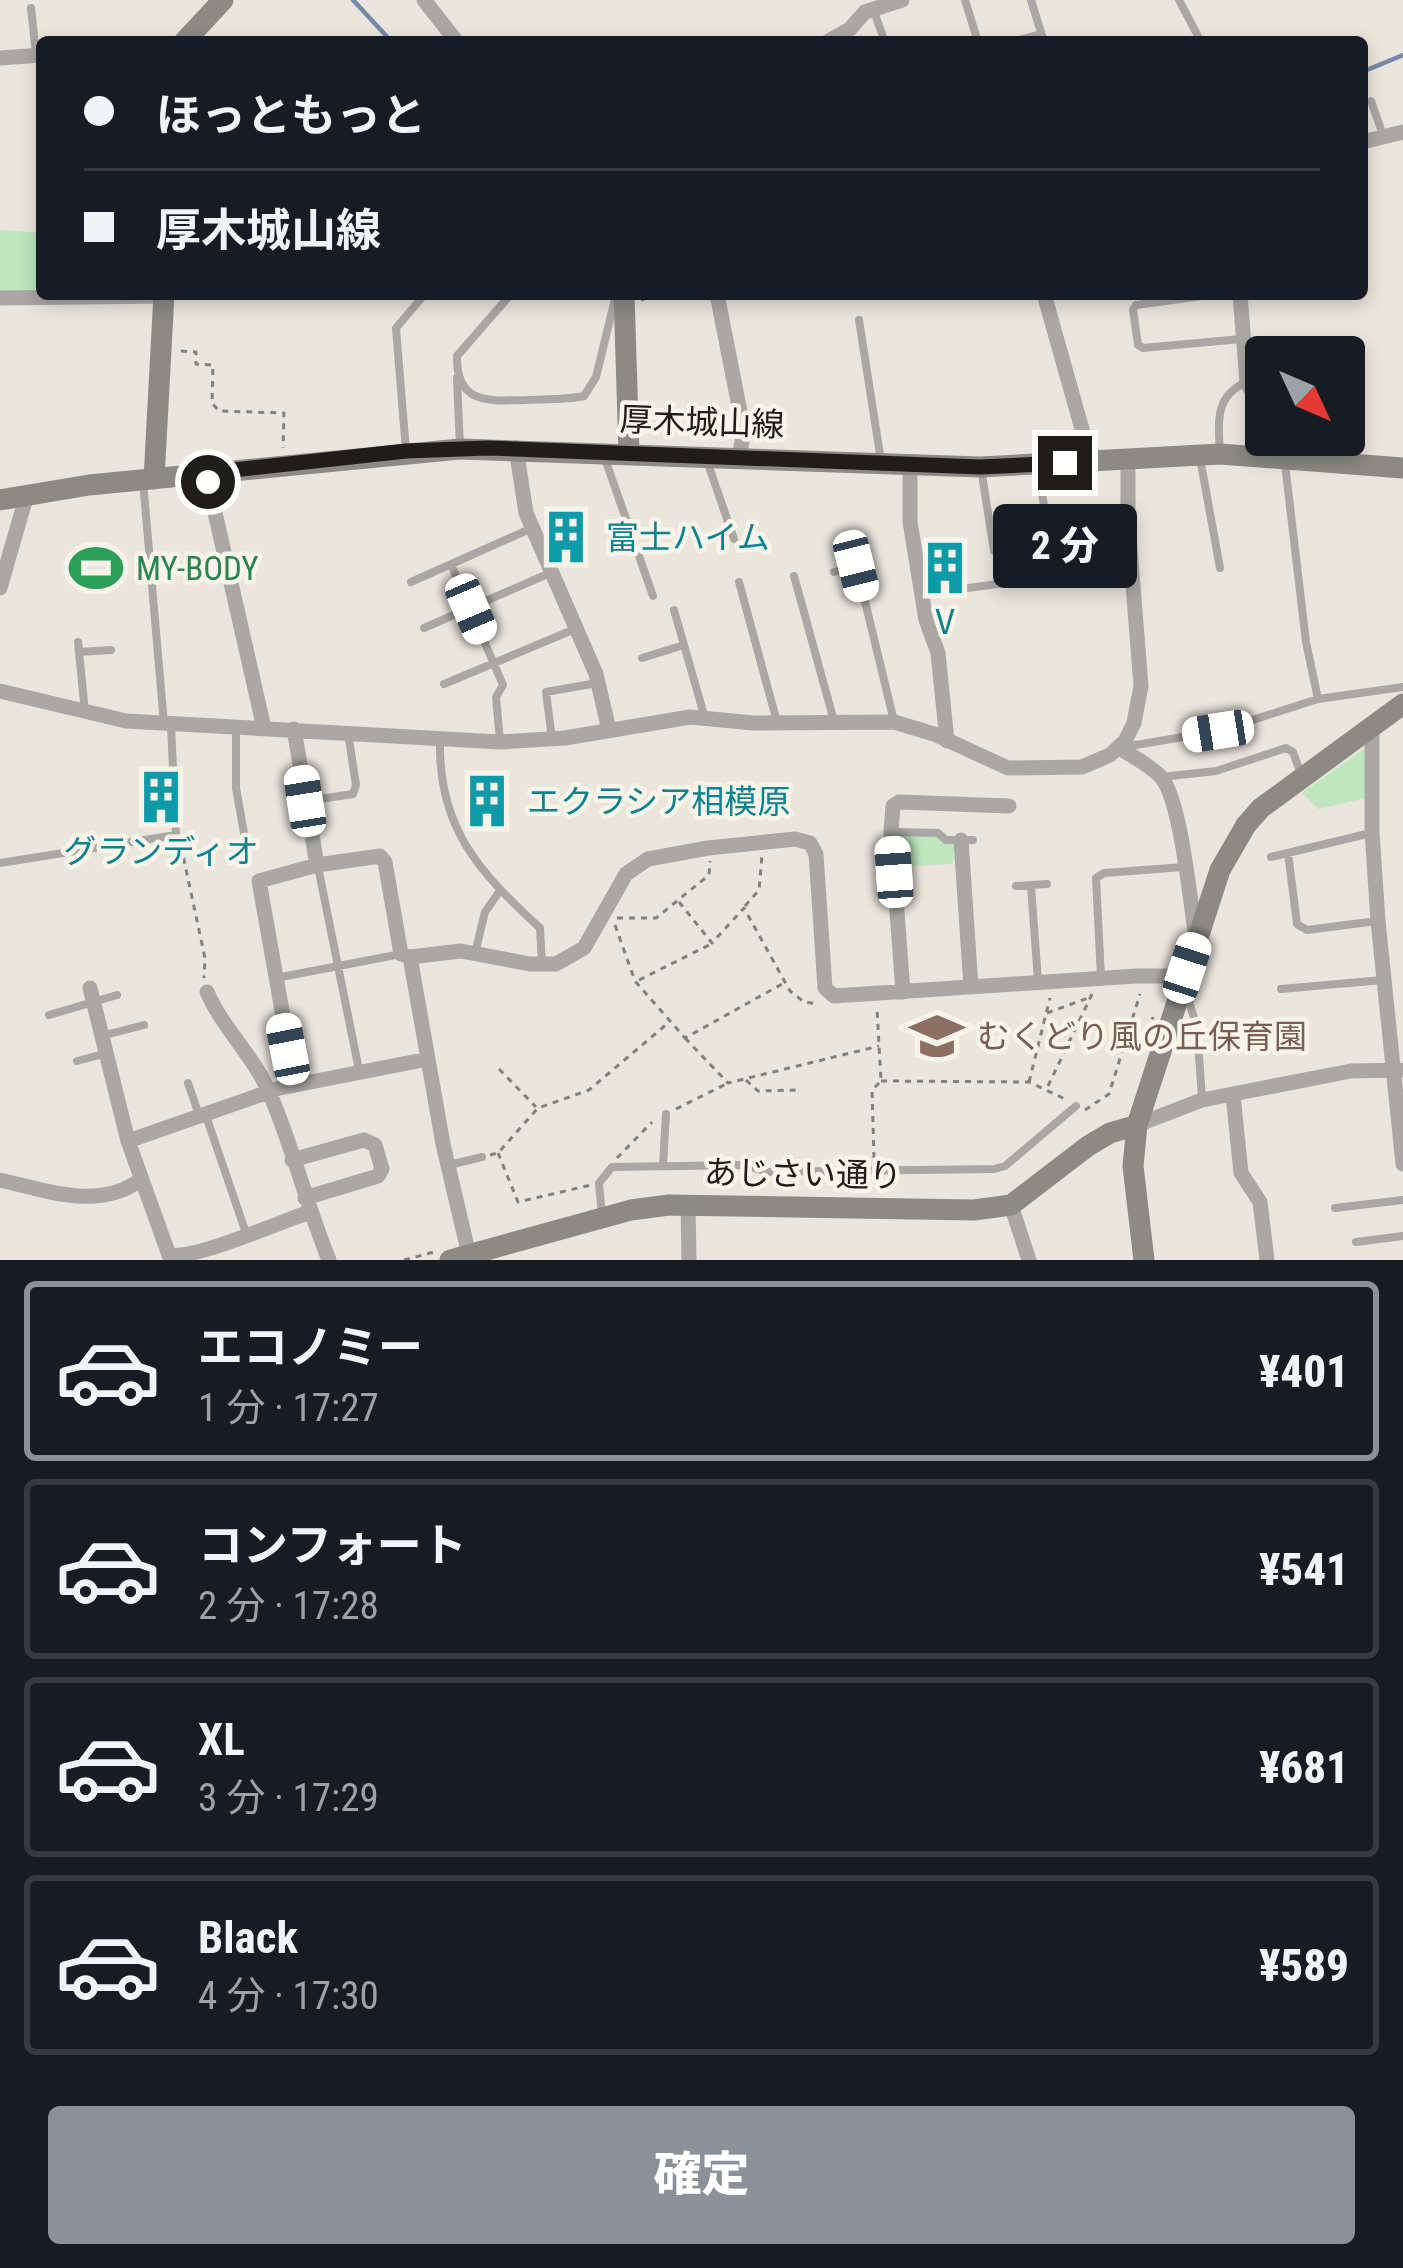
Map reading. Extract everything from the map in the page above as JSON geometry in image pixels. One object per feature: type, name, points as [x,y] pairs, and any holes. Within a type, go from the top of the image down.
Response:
[{"type":"street","points":[[424,0],[452,36]]},
{"type":"street","points":[[840,36],[860,15],[902,0]]},
{"type":"street","points":[[189,36],[218,1]]},
{"type":"street","points":[[0,58],[36,55]]},
{"type":"street","points":[[1368,140],[1403,132]]},
{"type":"street","points":[[0,298],[36,297]]},
{"type":"street","points":[[149,479],[164,300]]},
{"type":"street","points":[[620,300],[629,452]]},
{"type":"street","points":[[718,300],[744,432],[739,457]]},
{"type":"street","points":[[1046,300],[1091,461]]},
{"type":"street","points":[[1240,300],[1245,368]]},
{"type":"street","name":"厚木城山線","points":[[0,500],[149,479],[460,448],[980,467],[1210,455],[1403,468]]},
{"type":"street","points":[[516,448],[521,495],[598,683],[609,730]]},
{"type":"street","points":[[0,692],[85,713],[167,724],[500,742],[704,717],[777,723],[894,722],[988,761],[1025,770],[1082,767],[1120,748],[1134,723],[1141,686],[1128,523],[1128,457]]},
{"type":"street","points":[[910,465],[910,522],[938,653],[947,741]]},
{"type":"street","points":[[206,473],[264,728]]},
{"type":"street","points":[[0,587],[27,494]]},
{"type":"street","points":[[1144,1260],[1133,1166],[1137,1125],[1220,869],[1261,808],[1403,704]]},
{"type":"street","points":[[294,729],[317,865]]},
{"type":"street","points":[[1372,730],[1378,921],[1398,1069],[1403,1165]]},
{"type":"street","points":[[1120,748],[1161,777],[1174,808],[1196,940]]},
{"type":"street","points":[[903,992],[891,812],[899,802],[1002,810]]},
{"type":"street","points":[[406,956],[475,953],[542,965],[564,962],[579,952],[634,868],[662,855],[802,839],[813,847],[829,994],[1171,976],[1182,983]]},
{"type":"street","points":[[967,840],[971,987]]},
{"type":"street","points":[[295,1084],[257,884],[317,865],[375,855],[383,858],[428,1059],[448,1165],[452,1256]]},
{"type":"street","points":[[207,992],[221,1022],[242,1045],[270,1093],[329,1260]]},
{"type":"street","points":[[91,995],[140,1180],[172,1257],[247,1233],[378,1176],[382,1169],[375,1145],[364,1140],[292,1160]]},
{"type":"street","points":[[128,1141],[295,1084],[428,1059]]},
{"type":"street","points":[[1029,1260],[1011,1205],[1110,1133],[1202,1100],[1351,1071],[1398,1069]]},
{"type":"street","points":[[1233,1095],[1240,1173],[1260,1202],[1267,1260]]},
{"type":"street","points":[[0,1180],[58,1196],[76,1196],[112,1191],[140,1180]]},
{"type":"street","points":[[688,1205],[689,1260]]},
{"type":"street","name":"あじさい通り","points":[[452,1256],[504,1253],[631,1210],[688,1205],[974,1210],[1011,1205]]},
{"type":"lane","points":[[965,0],[976,36]]},
{"type":"lane","points":[[1031,0],[1041,36]]},
{"type":"lane","points":[[1180,0],[1198,36]]},
{"type":"lane","points":[[31,8],[36,37]]},
{"type":"lane","points":[[873,9],[883,36]]},
{"type":"lane","points":[[1371,101],[1383,136]]},
{"type":"lane","points":[[406,451],[397,328],[420,300]]},
{"type":"lane","points":[[460,448],[457,356],[505,300]]},
{"type":"lane","points":[[457,376],[469,392],[487,401],[584,395],[596,377],[618,300]]},
{"type":"lane","points":[[1172,300],[1136,305],[1138,345],[1241,339]]},
{"type":"lane","points":[[859,320],[881,463]]},
{"type":"lane","points":[[1220,568],[1210,455],[1219,406],[1232,389],[1245,383]]},
{"type":"lane","points":[[604,451],[653,596]]},
{"type":"lane","points":[[706,456],[734,539]]},
{"type":"lane","points":[[1284,457],[1306,641],[1318,699]]},
{"type":"lane","points":[[1037,466],[1047,526]]},
{"type":"lane","points":[[980,467],[994,551]]},
{"type":"lane","points":[[0,863],[172,838],[178,832],[149,479]]},
{"type":"lane","points":[[411,582],[532,528]]},
{"type":"lane","points":[[834,572],[855,561],[894,722]]},
{"type":"lane","points":[[451,564],[503,686],[496,697],[500,742]]},
{"type":"lane","points":[[424,628],[551,573]]},
{"type":"lane","points":[[922,595],[1065,575]]},
{"type":"lane","points":[[794,576],[834,722]]},
{"type":"lane","points":[[739,582],[777,723]]},
{"type":"lane","points":[[674,610],[704,717]]},
{"type":"lane","points":[[444,684],[576,628]]},
{"type":"lane","points":[[642,658],[684,645]]},
{"type":"lane","points":[[85,713],[78,647],[111,650]]},
{"type":"lane","points":[[552,739],[546,692],[598,683]]},
{"type":"lane","points":[[1120,748],[1218,731],[1318,699],[1403,687]]},
{"type":"lane","points":[[236,727],[236,788],[244,833]]},
{"type":"lane","points":[[305,801],[353,794],[348,731]]},
{"type":"lane","points":[[440,739],[442,795],[470,853],[499,892],[540,928],[542,965]]},
{"type":"lane","points":[[1161,777],[1216,771],[1286,748],[1293,752],[1302,778]]},
{"type":"lane","points":[[891,832],[938,833],[946,840],[967,840]]},
{"type":"lane","points":[[1271,856],[1372,832]]},
{"type":"lane","points":[[1288,853],[1297,924],[1307,930],[1378,921]]},
{"type":"lane","points":[[317,865],[359,1072]]},
{"type":"lane","points":[[1098,983],[1096,878],[1104,873],[1185,867]]},
{"type":"lane","points":[[1016,886],[1046,884]]},
{"type":"lane","points":[[1031,886],[1045,986]]},
{"type":"lane","points":[[475,953],[484,912],[499,892]]},
{"type":"lane","points":[[274,978],[406,956]]},
{"type":"lane","points":[[1281,989],[1384,980]]},
{"type":"lane","points":[[1182,983],[1197,1028],[1202,1100]]},
{"type":"lane","points":[[49,1016],[91,995],[117,995]]},
{"type":"lane","points":[[100,1036],[144,1025]]},
{"type":"lane","points":[[77,1060],[104,1054]]},
{"type":"lane","points":[[188,1083],[247,1233]]},
{"type":"lane","points":[[602,1217],[598,1183],[612,1167],[745,1165],[766,1172],[994,1169],[1005,1166],[1076,1106]]},
{"type":"lane","points":[[663,1166],[666,1114]]},
{"type":"lane","points":[[448,1165],[482,1157]]},
{"type":"lane","points":[[1335,1208],[1403,1200]]},
{"type":"lane","points":[[1356,1243],[1403,1236]]},
{"type":"path","points":[[171,351],[196,352],[196,364],[214,365],[212,403],[224,415],[284,413],[283,455]]},
{"type":"path","points":[[178,832],[205,958],[207,992]]},
{"type":"path","points":[[635,981],[712,943],[744,908],[762,881],[761,842]]},
{"type":"path","points":[[707,848],[709,875],[679,902],[656,918],[613,918],[635,981],[668,1023],[728,1083],[879,1046]]},
{"type":"path","points":[[679,902],[712,943]]},
{"type":"path","points":[[744,908],[796,998],[818,1003]]},
{"type":"path","points":[[685,1038],[784,982]]},
{"type":"path","points":[[1047,1088],[1098,983]]},
{"type":"path","points":[[874,1172],[872,1090],[881,1081],[1029,1082],[1083,1111],[1109,1094],[1140,997],[1138,985]]},
{"type":"path","points":[[1029,1082],[1046,1013],[1045,986]]},
{"type":"path","points":[[1046,1013],[1090,998]]},
{"type":"path","points":[[876,1002],[881,1081]]},
{"type":"path","points":[[482,1157],[497,1153],[538,1108],[589,1090],[668,1023]]},
{"type":"path","points":[[499,1069],[538,1108]]},
{"type":"path","points":[[746,1079],[758,1091],[799,1090]]},
{"type":"path","points":[[497,1153],[518,1202],[598,1183]]},
{"type":"path","points":[[404,1260],[452,1256]]},
{"type":"green space","points":[[0,230],[36,233],[36,291],[0,291]]},
{"type":"green space","points":[[1364,749],[1366,798],[1318,809],[1302,793]]},
{"type":"green space","points":[[891,832],[938,833],[946,840],[961,840],[952,864],[900,867]]},
{"type":"waterway","points":[[353,0],[386,36]]},
{"type":"waterway","points":[[1368,70],[1403,55]]},
{"type":"place","name":"富士ハイム","points":[[566,537]]},
{"type":"place","name":"MY-BODY","points":[[96,568]]},
{"type":"place","name":"Ⅴ","points":[[945,568]]},
{"type":"place","name":"グランディオ","points":[[161,797]]},
{"type":"place","name":"エクラシア相模原","points":[[487,801]]},
{"type":"place","name":"むくどり風の丘保育園","points":[[937,1036]]},
{"type":"route","points":[[208,482],[206,473],[460,448],[980,467],[1065,463]]}]
